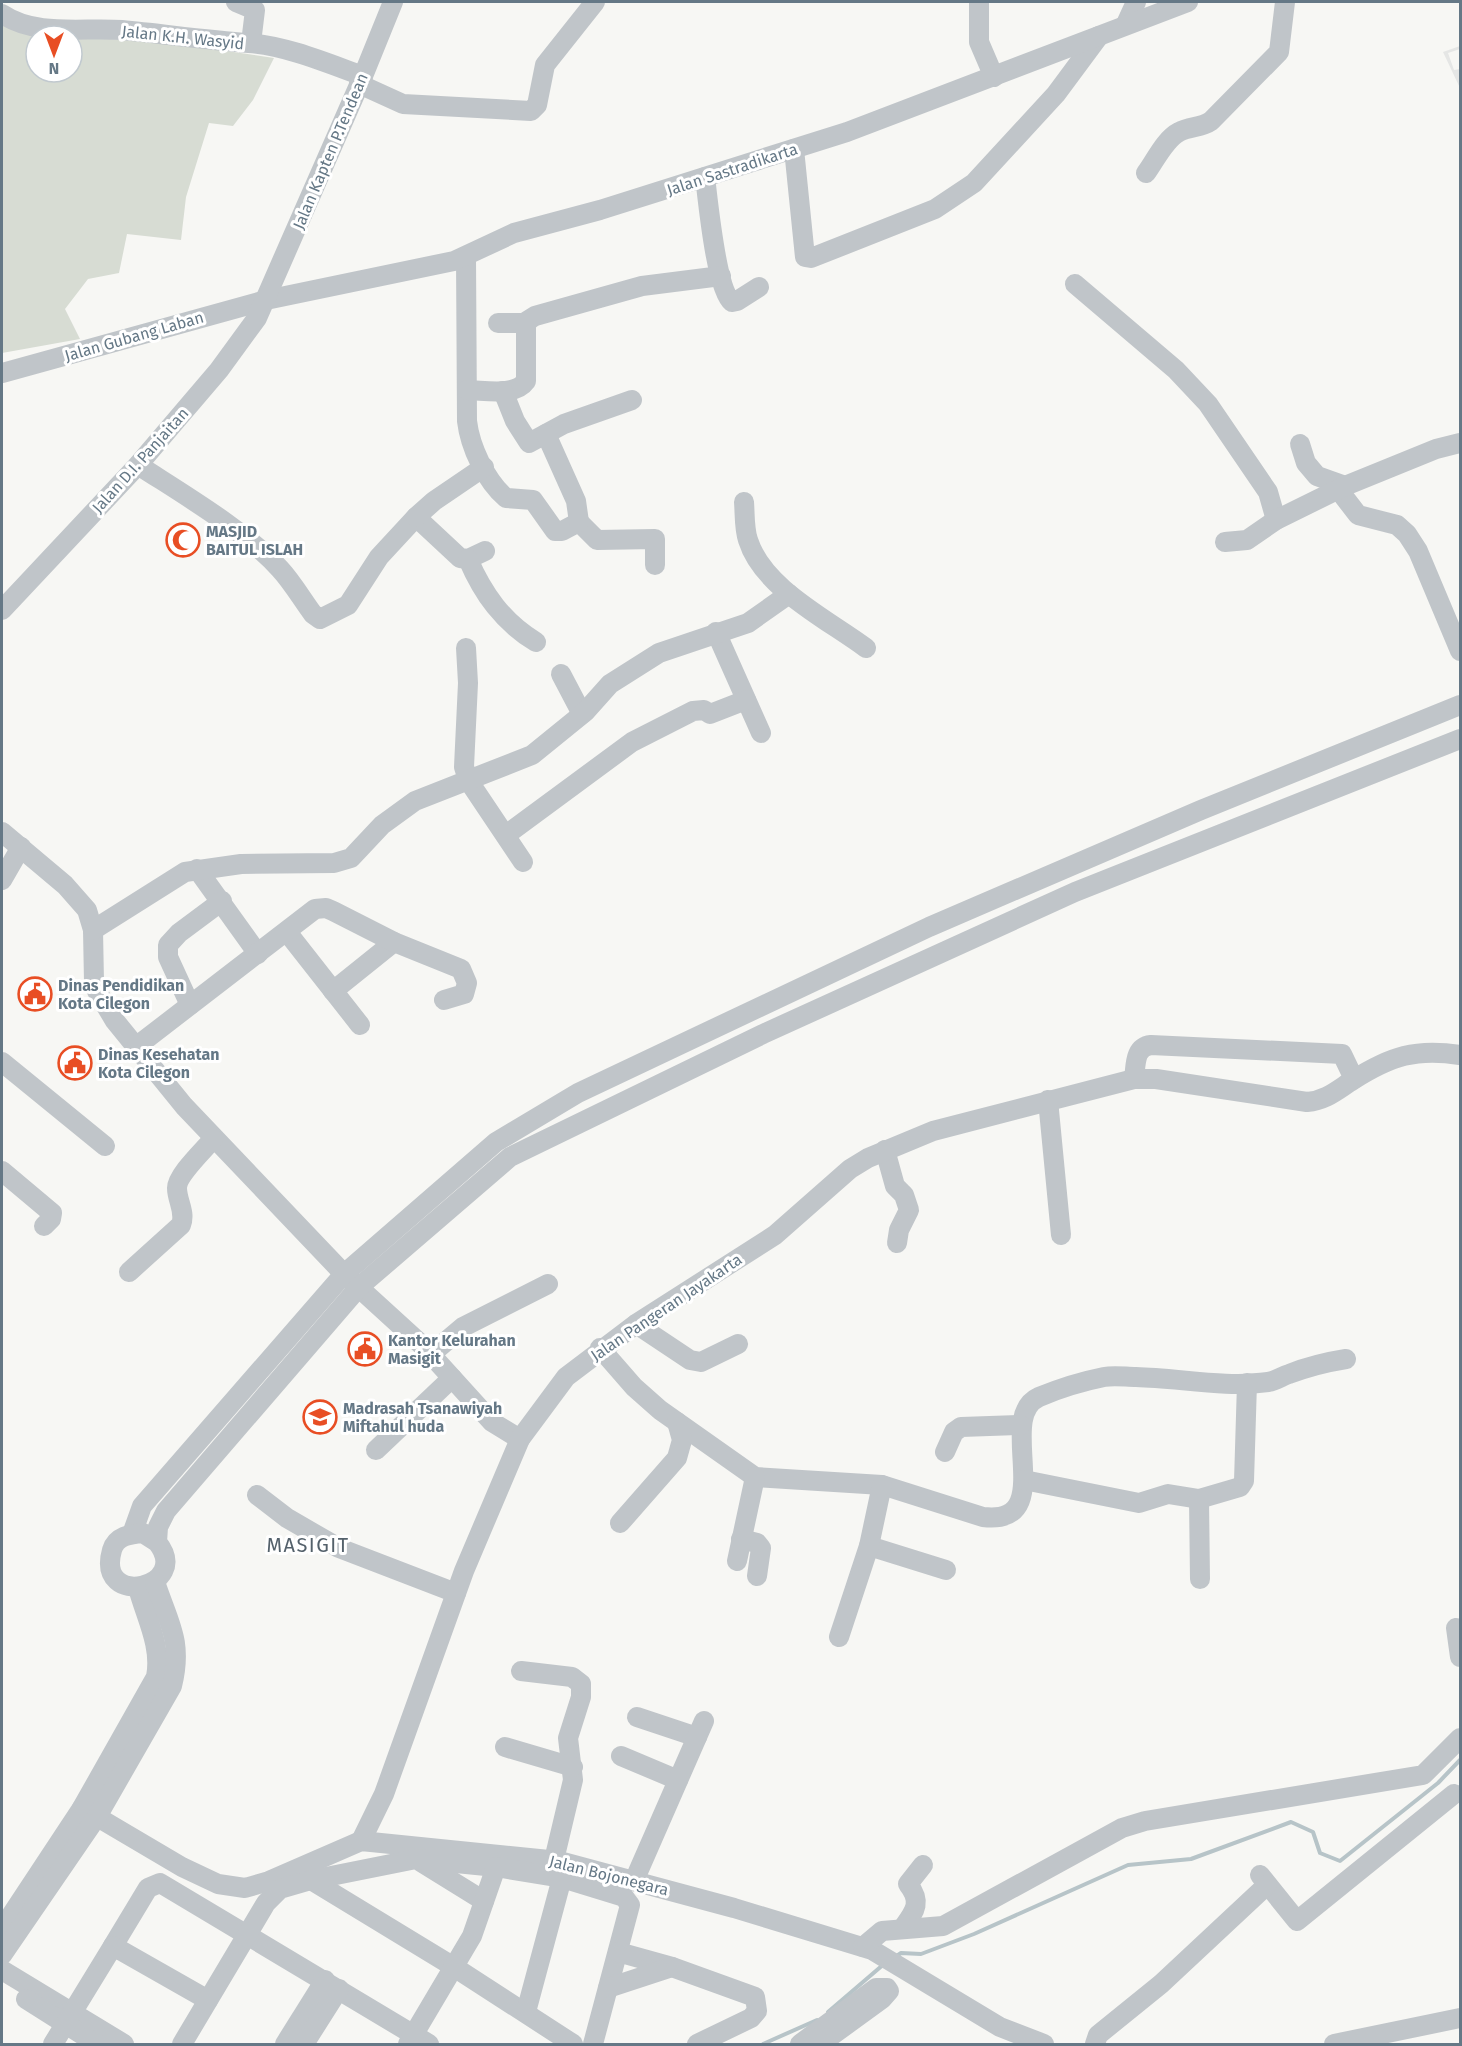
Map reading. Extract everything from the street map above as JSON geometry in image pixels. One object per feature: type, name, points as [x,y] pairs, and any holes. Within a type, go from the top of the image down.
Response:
[{"type":"street","points":[[236,2],[255,10],[251,43]]},
{"type":"street","name":"Jalan Kapten P.Tendean","points":[[266,300],[393,2]]},
{"type":"street","name":"Jalan K.H. Wasyid","points":[[2,14],[38,28],[105,29],[206,41],[251,43],[321,61],[403,104],[531,111],[537,105],[545,65],[595,2]]},
{"type":"street","points":[[979,2],[979,42],[994,77]]},
{"type":"street","points":[[1126,24],[1136,2]]},
{"type":"street","name":"Jalan Sastradikarta","points":[[266,300],[437,266],[466,257],[514,233],[600,210],[847,132],[1188,2]]},
{"type":"street","points":[[1146,173],[1171,138],[1179,132],[1204,126],[1211,121],[1279,52],[1286,2]]},
{"type":"street","points":[[794,149],[805,257],[811,258],[935,209],[974,183],[1056,94],[1099,36]]},
{"type":"street","points":[[705,177],[726,296],[732,302],[737,301],[759,287]]},
{"type":"street","points":[[466,257],[469,437],[483,467],[506,498],[532,500],[555,531],[562,531],[579,522]]},
{"type":"street","points":[[498,323],[527,323],[542,313],[642,286],[721,276]]},
{"type":"street","points":[[1075,284],[1176,370],[1208,404],[1268,492],[1276,520]]},
{"type":"street","name":"Jalan Gubang Laban","points":[[2,373],[266,300]]},
{"type":"street","name":"Jalan D.I. Panjaitan","points":[[2,610],[138,465],[219,370],[257,318],[266,300]]},
{"type":"street","points":[[467,390],[504,391],[520,388],[526,381],[527,323]]},
{"type":"street","points":[[504,391],[526,442],[564,424],[632,400]]},
{"type":"street","points":[[546,434],[576,501],[579,522],[597,540],[654,539],[655,565]]},
{"type":"street","points":[[1225,542],[1247,540],[1276,520],[1341,488],[1437,449],[1461,443]]},
{"type":"street","points":[[1300,444],[1306,463],[1317,476],[1341,488],[1358,515],[1397,525],[1407,534],[1418,551],[1461,651]]},
{"type":"street","points":[[138,465],[189,498],[266,555],[280,569],[312,614],[320,619],[348,604],[379,557],[416,517],[434,501],[483,467]]},
{"type":"street","points":[[744,502],[746,534],[750,546],[763,567],[789,594],[866,648]]},
{"type":"street","points":[[416,517],[454,554],[464,560],[476,555],[482,587],[505,620],[536,642]]},
{"type":"street","points":[[93,930],[175,876],[197,869],[242,864],[344,861],[351,858],[382,825],[409,805],[432,793],[532,755],[582,714],[610,684],[659,653],[748,623],[789,594]]},
{"type":"street","points":[[716,632],[761,733]]},
{"type":"street","points":[[466,648],[468,682],[464,767],[468,780],[524,862]]},
{"type":"street","points":[[561,674],[582,714]]},
{"type":"street","points":[[506,835],[632,742],[693,711],[704,710],[710,714],[716,713],[746,699]]},
{"type":"street","points":[[132,1534],[142,1506],[344,1274],[495,1142],[578,1093],[928,927],[1060,869],[1461,705]]},
{"type":"street","points":[[157,1542],[158,1527],[166,1511],[359,1287],[510,1157],[763,1034],[1064,897],[1461,739]]},
{"type":"street","points":[[2,832],[77,897],[87,910],[93,930],[94,982],[97,991],[115,1021],[170,1085],[184,1106],[344,1274],[431,1354],[492,1422],[520,1439]]},
{"type":"street","points":[[2,880],[21,847]]},
{"type":"street","points":[[197,869],[258,954]]},
{"type":"street","points":[[1060,869],[1064,897]]},
{"type":"street","points":[[190,1005],[168,957],[168,945],[179,933],[222,901]]},
{"type":"street","points":[[137,1046],[315,909],[326,908],[394,942],[461,969],[467,983],[464,994],[444,1000]]},
{"type":"street","points":[[287,932],[360,1025]]},
{"type":"street","points":[[333,991],[394,942]]},
{"type":"street","points":[[1134,1079],[1139,1052],[1143,1047],[1151,1045],[1342,1054],[1354,1079]]},
{"type":"street","name":"Jalan Pangeran Jayakarta","points":[[361,1841],[384,1794],[456,1593],[520,1439],[566,1377],[600,1348],[775,1235],[850,1169],[885,1150],[933,1131],[1134,1079],[1156,1079],[1307,1102],[1327,1098],[1384,1060],[1412,1053],[1461,1055]]},
{"type":"street","points":[[2,1062],[105,1146]]},
{"type":"street","points":[[1048,1100],[1061,1235]]},
{"type":"street","points":[[129,1272],[181,1225],[183,1215],[178,1196],[179,1179],[213,1139]]},
{"type":"street","points":[[885,1150],[895,1186],[904,1195],[909,1210],[899,1230],[897,1243]]},
{"type":"street","points":[[2,1171],[52,1213],[51,1220],[44,1226]]},
{"type":"street","points":[[431,1354],[463,1327],[548,1284]]},
{"type":"street","points":[[636,1324],[690,1360],[701,1362],[738,1344]]},
{"type":"street","points":[[600,1348],[634,1387],[677,1422],[755,1477],[882,1485],[996,1518],[1006,1515],[1017,1504],[1024,1480],[1021,1425],[1028,1405],[1038,1398],[1106,1377],[1270,1382],[1324,1363],[1346,1359]]},
{"type":"street","points":[[376,1450],[452,1378]]},
{"type":"street","points":[[1024,1480],[1139,1503],[1168,1494],[1199,1499],[1229,1492],[1240,1487],[1244,1481],[1247,1383]]},
{"type":"street","points":[[620,1523],[677,1458],[682,1440],[677,1422]]},
{"type":"street","points":[[945,1452],[954,1432],[961,1427],[1021,1425]]},
{"type":"street","points":[[737,1561],[755,1477]]},
{"type":"street","points":[[839,1637],[869,1546],[882,1485]]},
{"type":"street","points":[[257,1495],[295,1523],[339,1548],[456,1593]]},
{"type":"street","points":[[1199,1499],[1200,1579]]},
{"type":"street","points":[[143,1533],[157,1542],[163,1550],[162,1574],[146,1585],[125,1585],[112,1571],[110,1557],[114,1545],[120,1538],[132,1534],[143,1533]]},
{"type":"street","points":[[741,1539],[757,1543],[761,1548],[757,1576]]},
{"type":"street","points":[[869,1546],[946,1570]]},
{"type":"street","points":[[2,1955],[90,1812],[172,1686],[178,1662],[177,1642],[146,1585]]},
{"type":"street","points":[[1456,1628],[1461,1657]]},
{"type":"street","points":[[521,1671],[572,1677],[581,1684],[581,1697],[568,1738],[573,1780],[558,1869],[526,2012]]},
{"type":"street","points":[[634,1881],[700,1729],[638,1717]]},
{"type":"street","points":[[868,1949],[882,1931],[944,1926],[1122,1828],[1145,1821],[1423,1774],[1461,1738]]},
{"type":"street","points":[[505,1747],[573,1767]]},
{"type":"street","points":[[621,1756],[678,1780]]},
{"type":"street","points":[[1095,2044],[1098,2035],[1161,1984],[1264,1880],[1297,1921],[1454,1794]]},
{"type":"street","points":[[2,1929],[90,1812]]},
{"type":"street","name":"Jalan Bojonegara","points":[[90,1812],[182,1867],[218,1884],[245,1888],[269,1881],[361,1841],[634,1881],[868,1949],[1000,2027],[1044,2044]]},
{"type":"street","points":[[416,1859],[484,1901]]},
{"type":"street","points":[[182,2044],[266,1903],[280,1889],[311,1880],[416,1859],[495,1867],[558,1869],[624,1897],[629,1902],[630,1911],[593,2044]]},
{"type":"street","points":[[902,1929],[917,1907],[916,1894],[908,1884],[923,1865]]},
{"type":"street","points":[[53,2044],[148,1888],[152,1884],[160,1883],[332,1985],[417,2041],[471,1936],[495,1867]]},
{"type":"street","points":[[311,1880],[526,2012],[573,2044]]},
{"type":"street","points":[[113,1946],[208,2000]]},
{"type":"street","points":[[618,1952],[672,1967],[742,1990],[755,1997],[758,2005],[752,2018],[697,2044]]},
{"type":"street","points":[[608,1988],[672,1967]]},
{"type":"street","points":[[2,1970],[69,2019],[97,2044]]},
{"type":"street","points":[[2,1984],[69,2019],[124,2044]]},
{"type":"street","points":[[285,2044],[332,1985]]},
{"type":"street","points":[[304,2044],[332,1985]]},
{"type":"street","points":[[1336,2044],[1461,2018]]},
{"type":"shaded area","points":[[2,20],[24,30],[24,84],[84,84],[84,37],[186,45],[274,58],[253,100],[233,126],[209,123],[186,197],[181,240],[127,234],[119,273],[88,279],[65,309],[80,339],[2,353]]},
{"type":"shaded area","points":[[1460,46],[1460,49],[1448,53],[1454,70],[1460,69],[1460,88],[1443,52]]},
{"type":"waterway","points":[[895,1957],[901,1953],[921,1954],[974,1934],[1128,1865],[1191,1859],[1291,1822],[1313,1832],[1320,1853],[1340,1861],[1438,1783],[1460,1760]]},
{"type":"waterway","points":[[828,2012],[884,1964]]},
{"type":"waterway","points":[[763,2044],[817,2020]]},
{"type":"place","name":"MASJID BAITUL ISLAH","points":[[183,540]]},
{"type":"place","name":"Dinas Pendidikan Kota Cilegon","points":[[35,994]]},
{"type":"place","name":"Dinas Kesehatan Kota Cilegon","points":[[75,1063]]},
{"type":"place","name":"Kantor Kelurahan Masigit","points":[[365,1349]]},
{"type":"place","name":"Madrasah Tsanawiyah Miftahul huda","points":[[320,1417]]},
{"type":"district","name":"MASIGIT","points":[[308,1545]]}]
